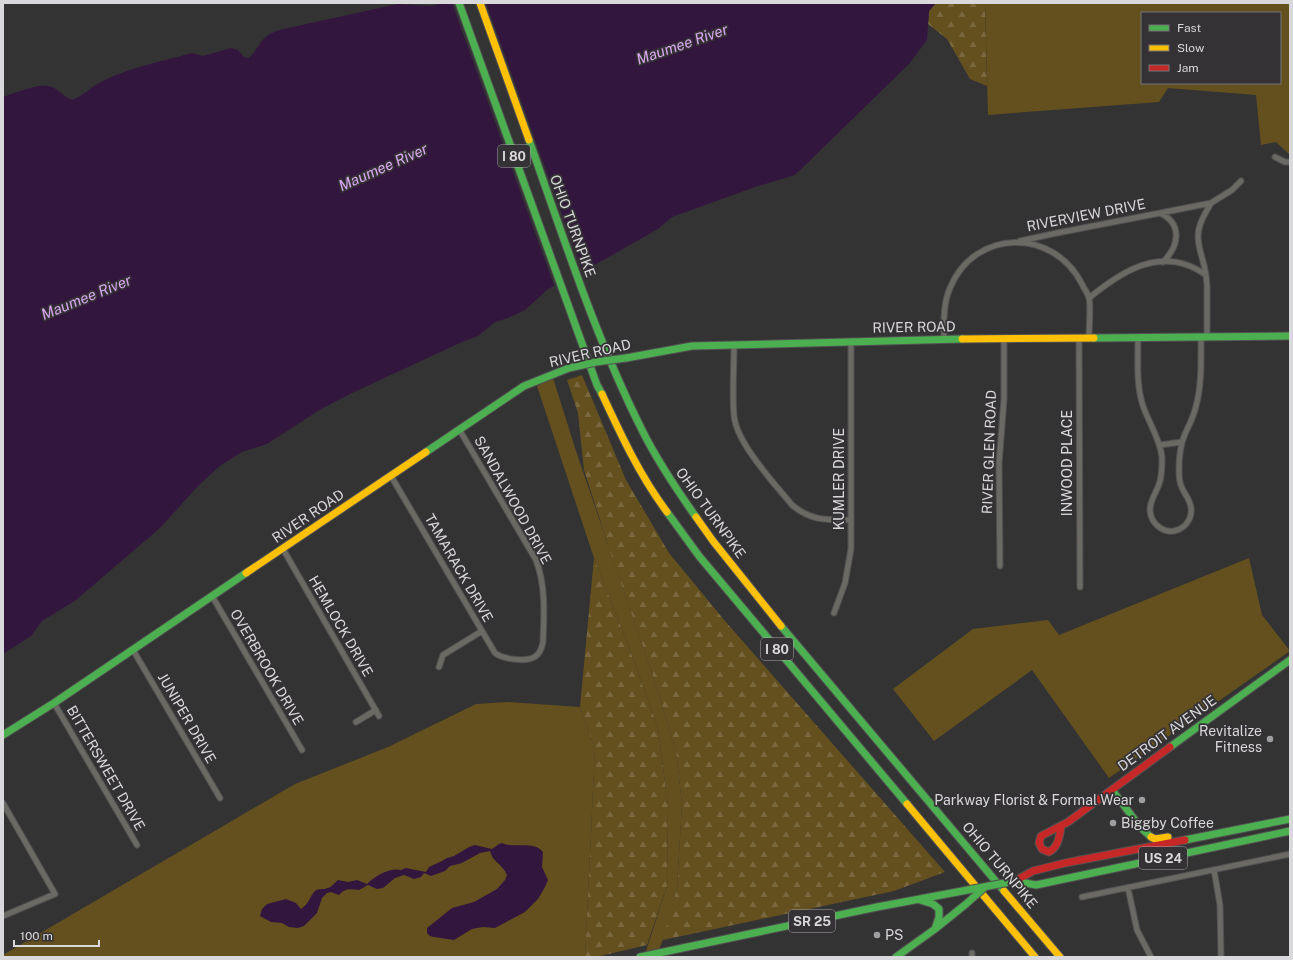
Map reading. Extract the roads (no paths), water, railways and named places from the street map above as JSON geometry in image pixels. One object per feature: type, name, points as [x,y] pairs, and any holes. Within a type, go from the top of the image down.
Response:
[{"type":"main road","name":"I 80","points":[[459,3],[597,385],[626,445],[658,500],[699,556],[1035,957]]},
{"type":"main road","name":"OHIO TURNPIKE","points":[[480,3],[585,299],[617,377],[643,433],[674,485],[713,541],[789,635],[1060,957]]},
{"type":"main road","name":"RIVER ROAD","points":[[3,735],[133,650],[524,386],[570,368],[596,362],[692,346],[944,339],[1290,336]]},
{"type":"main road","name":"DETROIT AVENUE","points":[[1061,827],[1290,660]]},
{"type":"main road","points":[[1112,790],[1141,828],[1151,837],[1160,838],[1280,820]]},
{"type":"main road","name":"US 24","points":[[896,957],[935,929],[985,888],[1015,881],[1033,871],[1290,819]]},
{"type":"main road","points":[[1141,828],[1144,839],[1141,848]]},
{"type":"main road","name":"US 24","points":[[1015,881],[1036,885],[1290,831]]},
{"type":"main road","name":"SR 25","points":[[640,957],[916,899],[985,888]]},
{"type":"main road","points":[[916,899],[933,903],[939,909],[940,916],[935,929]]},
{"type":"street","points":[[1275,157],[1285,162],[1290,162]]},
{"type":"street","name":"RIVERVIEW DRIVE","points":[[944,339],[946,298],[961,269],[979,253],[994,246],[1212,203],[1232,190],[1241,181]]},
{"type":"street","points":[[1138,337],[1140,392],[1143,405],[1160,445],[1162,455],[1162,473],[1157,490],[1152,500],[1150,512],[1153,521],[1157,525],[1162,529],[1171,532],[1184,526],[1190,517],[1191,512],[1189,501],[1182,490],[1179,476],[1180,454],[1182,442],[1196,407],[1199,393],[1207,285],[1198,232],[1200,225],[1212,203]]},
{"type":"street","name":"RIVERVIEW DRIVE","points":[[1160,213],[1173,223],[1176,234],[1175,246],[1163,262]]},
{"type":"street","points":[[1017,242],[1040,246],[1063,259],[1076,274],[1089,298],[1089,338]]},
{"type":"street","points":[[1089,298],[1110,282],[1126,272],[1140,266],[1170,261],[1187,265],[1206,275]]},
{"type":"street","name":"INWOOD PLACE","points":[[1079,338],[1080,588]]},
{"type":"street","name":"RIVER GLEN ROAD","points":[[1000,566],[999,464],[1003,405],[1004,339]]},
{"type":"street","name":"KUMLER DRIVE","points":[[834,614],[845,583],[851,549],[851,341]]},
{"type":"street","points":[[734,345],[734,417],[740,435],[792,506],[807,515],[820,520],[851,520]]},
{"type":"street","name":"SANDALWOOD DRIVE","points":[[459,429],[536,560],[541,573],[543,590],[543,642],[541,649],[535,657],[516,659]]},
{"type":"street","points":[[1160,445],[1182,442]]},
{"type":"street","name":"TAMARACK DRIVE","points":[[391,476],[495,653],[500,657],[516,659]]},
{"type":"street","name":"HEMLOCK DRIVE","points":[[283,549],[379,716]]},
{"type":"street","name":"OVERBROOK DRIVE","points":[[212,596],[302,750]]},
{"type":"street","points":[[439,667],[443,655],[482,631]]},
{"type":"street","name":"JUNIPER DRIVE","points":[[133,650],[220,798]]},
{"type":"street","name":"BITTERSWEET DRIVE","points":[[54,702],[137,845]]},
{"type":"street","points":[[356,722],[376,710]]},
{"type":"street","points":[[3,803],[55,894],[3,916]]},
{"type":"street","points":[[1082,897],[1290,854]]},
{"type":"street","points":[[1214,870],[1220,905],[1221,957]]},
{"type":"street","points":[[1128,888],[1137,930],[1151,957]]},
{"type":"water","name":"Maumee River","points":[[442,3],[936,3],[929,11],[927,40],[909,64],[795,175],[755,187],[672,217],[658,229],[591,267],[548,289],[525,310],[495,322],[478,336],[352,393],[321,409],[267,444],[242,452],[221,465],[198,486],[160,528],[76,600],[42,621],[31,636],[3,654],[3,97],[29,88],[49,86],[72,100],[111,77],[145,65],[192,53],[203,56],[231,48],[238,50],[244,57],[248,58],[264,38],[279,30],[398,4],[432,6]]},
{"type":"water","points":[[502,843],[507,845],[529,845],[539,848],[543,852],[542,867],[548,880],[538,899],[525,912],[495,928],[483,927],[472,929],[454,940],[430,936],[427,933],[427,928],[452,908],[474,902],[497,889],[505,880],[507,875],[505,871],[493,858],[490,851],[480,853],[462,863],[450,866],[445,871],[431,876],[424,873],[421,877],[414,879],[404,875],[395,878],[383,888],[377,889],[368,885],[359,890],[346,890],[339,895],[331,892],[327,893],[322,898],[317,913],[304,926],[298,928],[289,927],[282,923],[271,922],[260,916],[262,909],[267,904],[286,899],[296,903],[301,909],[315,891],[326,889],[338,880],[348,882],[357,880],[367,884],[378,875],[392,870],[401,870],[406,868],[426,872],[429,867],[454,856],[469,847],[475,845],[492,849]]},
{"type":"place","name":"Revitalize Fitness","points":[[1270,739]]},
{"type":"place","name":"Parkway Florist & Formal Wear","points":[[1142,800]]},
{"type":"place","name":"Biggby Coffee","points":[[1113,823]]},
{"type":"place","name":"PS","points":[[877,935]]}]
